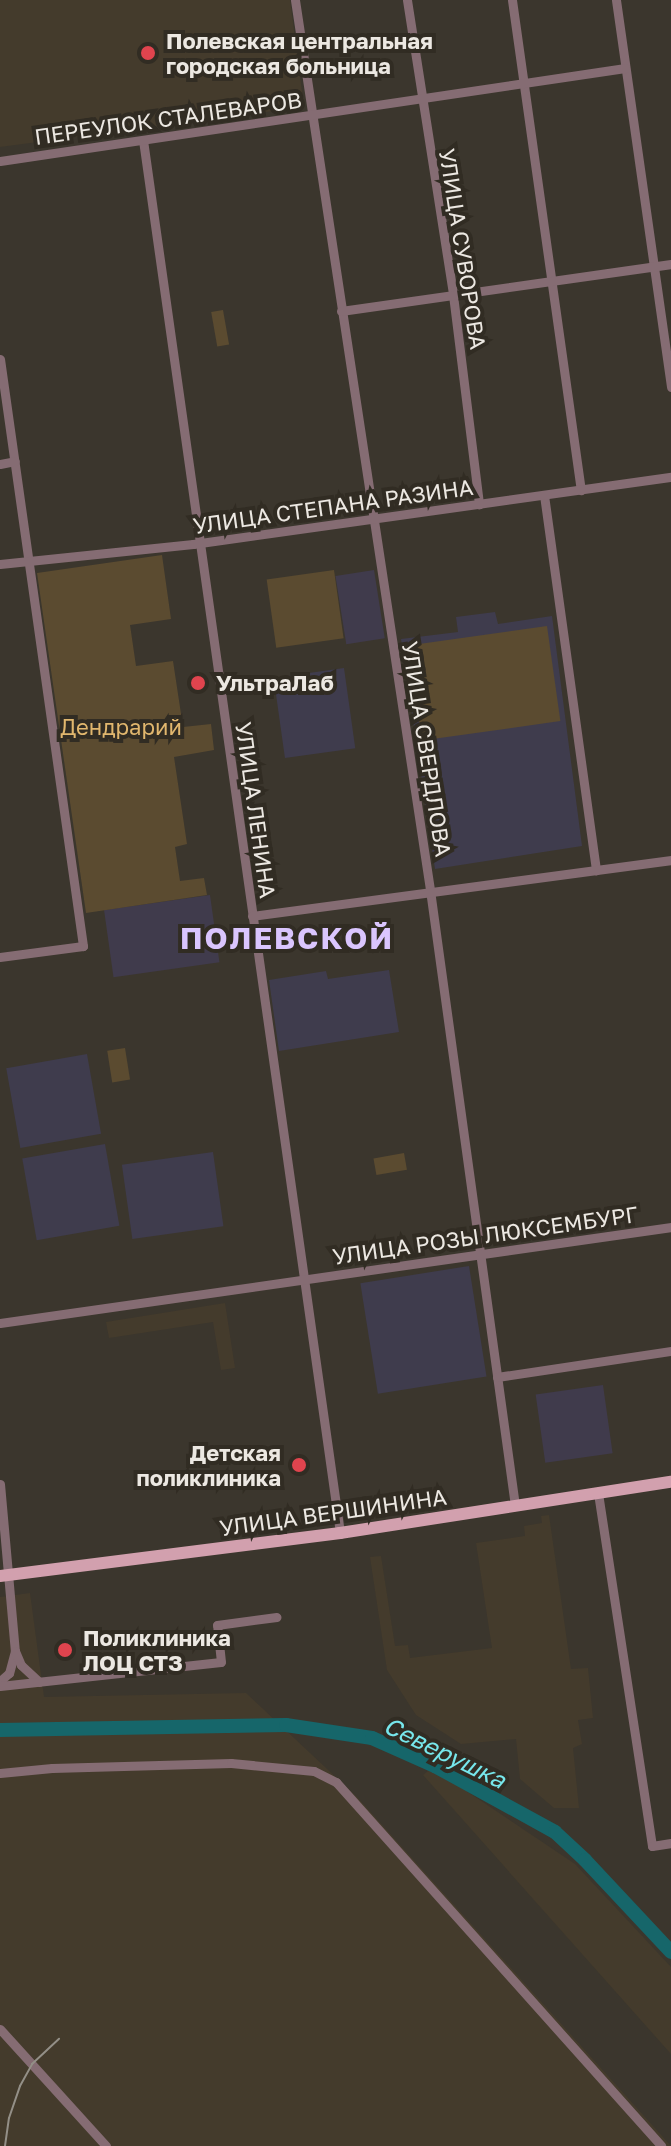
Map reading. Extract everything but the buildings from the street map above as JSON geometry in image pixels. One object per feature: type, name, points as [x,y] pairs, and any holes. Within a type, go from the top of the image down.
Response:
[{"type":"main road","name":"УЛИЦА ВЕРШИНИНА","points":[[4,1576],[340,1533],[671,1482]]},
{"type":"street","name":"УЛИЦА СВЕРДЛОВА","points":[[295,0],[310,115],[430,890],[515,1506]]},
{"type":"street","name":"УЛИЦА СУВОРОВА","points":[[407,0],[453,295],[479,504]]},
{"type":"street","points":[[512,0],[581,490]]},
{"type":"street","points":[[616,0],[671,387]]},
{"type":"street","name":"ПЕРЕУЛОК СТАЛЕВАРОВ","points":[[0,161],[625,68]]},
{"type":"street","name":"УЛИЦА ЛЕНИНА","points":[[143,140],[340,1533]]},
{"type":"street","points":[[341,311],[671,264]]},
{"type":"street","points":[[0,359],[83,946],[0,957]]},
{"type":"street","points":[[0,464],[15,461]]},
{"type":"street","name":"УЛИЦА СТЕПАНА РАЗИНА","points":[[0,564],[202,543],[671,477]]},
{"type":"street","points":[[544,495],[596,870]]},
{"type":"street","points":[[252,916],[671,860]]},
{"type":"street","name":"УЛИЦА РОЗЫ ЛЮКСЕМБУРГ","points":[[0,1323],[671,1227]]},
{"type":"street","points":[[497,1377],[671,1351]]},
{"type":"street","points":[[0,1484],[4,1576],[15,1651],[21,1665],[39,1682]]},
{"type":"street","points":[[598,1493],[652,1846],[671,1843]]},
{"type":"street","points":[[0,1684],[221,1662],[217,1625],[276,1617]]},
{"type":"street","points":[[0,1684],[9,1673],[15,1651]]},
{"type":"street","points":[[0,1773],[30,1769],[231,1763],[314,1771],[336,1782],[661,2146]]},
{"type":"street","points":[[0,2029],[106,2146]]},
{"type":"shaded area","name":"Полевская центральная городская больница","points":[[0,0],[290,0],[304,107],[0,147]]},
{"type":"shaded area","points":[[374,570],[385,638],[346,644],[335,576]]},
{"type":"shaded area","points":[[495,612],[498,624],[552,616],[582,846],[435,869],[401,639],[458,632],[456,617]]},
{"type":"shaded area","points":[[344,668],[355,748],[285,758],[274,678]]},
{"type":"shaded area","points":[[210,895],[219,962],[114,977],[104,910]]},
{"type":"shaded area","points":[[389,970],[399,1032],[279,1051],[269,980],[326,971],[328,979]]},
{"type":"shaded area","points":[[87,1054],[101,1134],[20,1148],[6,1068]]},
{"type":"shaded area","points":[[105,1144],[119,1226],[37,1240],[22,1159]]},
{"type":"shaded area","points":[[213,1152],[223,1226],[132,1239],[122,1165]]},
{"type":"shaded area","points":[[469,1266],[487,1377],[378,1394],[360,1283]]},
{"type":"shaded area","points":[[225,1303],[235,1368],[221,1370],[213,1322],[109,1338],[106,1322]]},
{"type":"shaded area","points":[[603,1385],[613,1453],[545,1463],[536,1394]]},
{"type":"shaded area","points":[[549,1515],[571,1669],[588,1668],[593,1718],[578,1720],[582,1744],[573,1748],[579,1808],[554,1808],[520,1779],[516,1739],[461,1744],[416,1715],[387,1670],[370,1557],[381,1556],[395,1646],[408,1645],[410,1658],[492,1648],[476,1543],[525,1536],[524,1526],[542,1523],[541,1516]]},
{"type":"shaded area","points":[[30,1593],[44,1697],[246,1693],[357,1797],[671,2146],[0,2146],[0,1597]]},
{"type":"shaded area","points":[[432,1768],[575,1864],[671,1967],[671,2054],[423,1775]]},
{"type":"green space","points":[[223,310],[229,344],[217,347],[211,312]]},
{"type":"green space","name":"Дендрарий","points":[[162,555],[171,619],[130,625],[136,666],[173,661],[183,727],[211,724],[214,750],[174,757],[187,844],[175,847],[180,881],[204,878],[207,895],[86,913],[37,573]]},
{"type":"green space","points":[[334,570],[344,638],[276,648],[267,579]]},
{"type":"green space","points":[[547,626],[560,721],[422,741],[408,645]]},
{"type":"green space","points":[[125,1048],[130,1080],[112,1082],[107,1051]]},
{"type":"green space","points":[[404,1153],[407,1170],[376,1175],[373,1158]]},
{"type":"waterway","name":"Северушка","points":[[0,1730],[286,1725],[372,1738],[435,1766],[555,1832],[671,1952]]},
{"type":"railway","points":[[5,2146],[9,2118],[20,2086],[32,2064],[59,2039]]},
{"type":"place","name":"Полевская центральная городская больница","points":[[148,53]]},
{"type":"place","name":"УльтраЛаб","points":[[198,683]]},
{"type":"place","name":"Детская поликлиника","points":[[299,1465]]},
{"type":"place","name":"Поликлиника ЛОЦ СТЗ","points":[[65,1650]]},
{"type":"district","name":"ПОЛЕВСКОЙ","points":[[287,938]]}]
